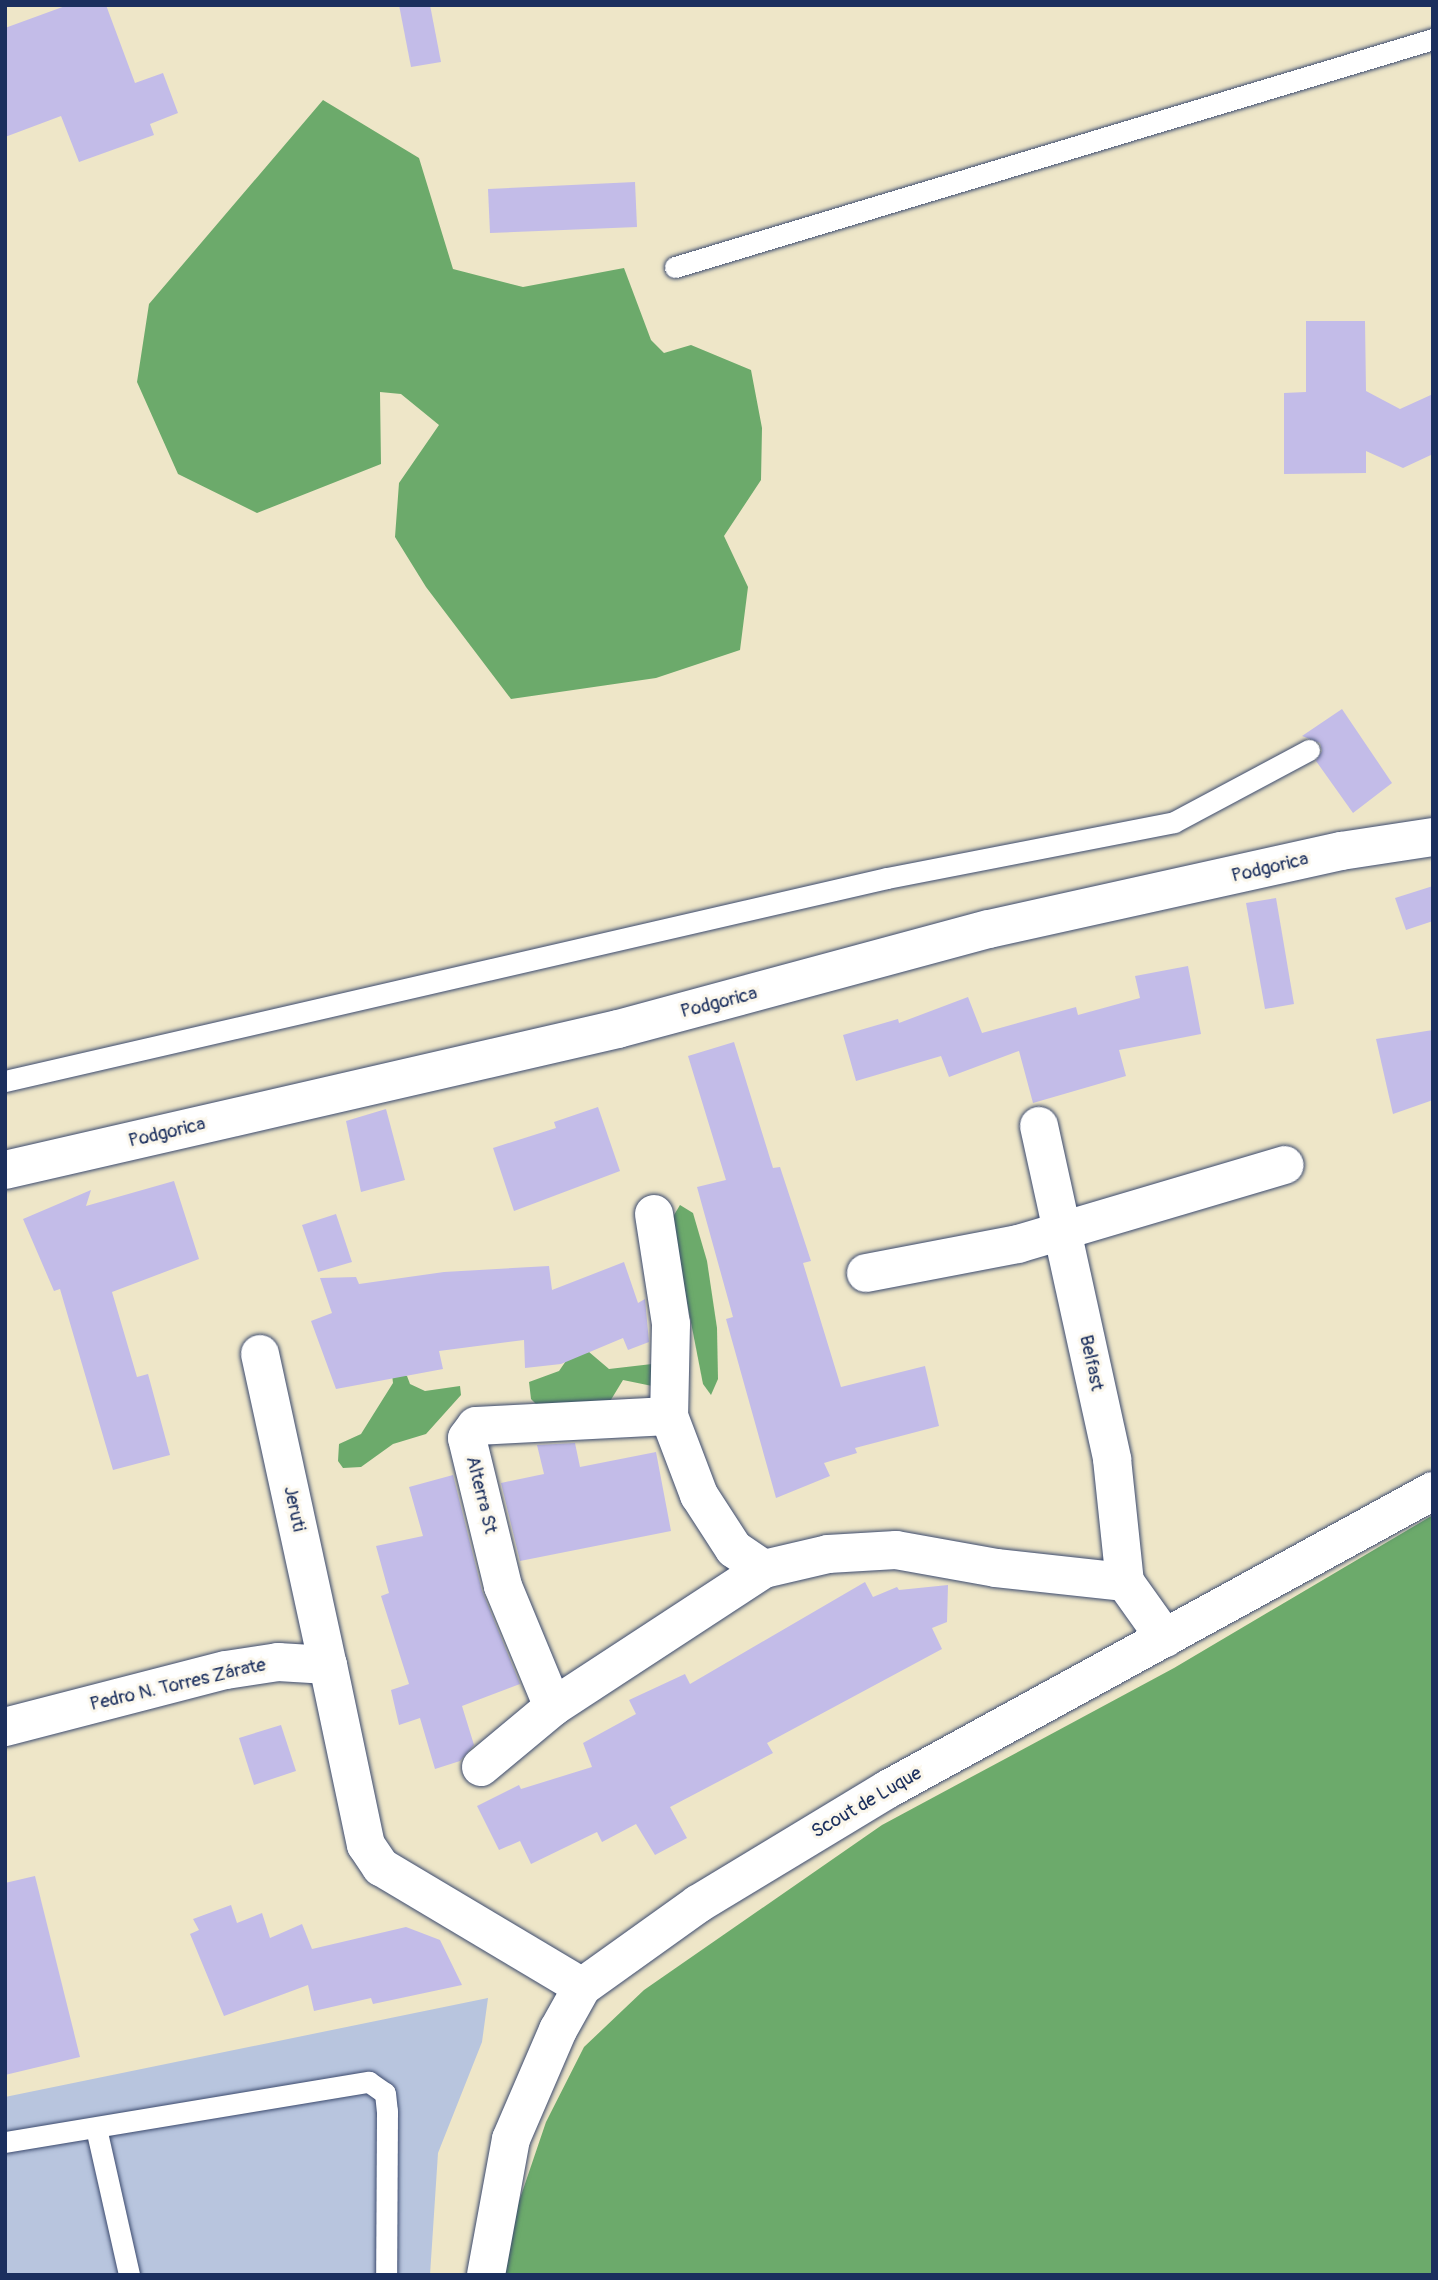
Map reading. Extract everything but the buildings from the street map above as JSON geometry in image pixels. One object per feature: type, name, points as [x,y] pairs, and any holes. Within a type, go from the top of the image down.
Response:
[{"type":"street","name":"Podgorica","points":[[5,1170],[631,1025],[989,929],[1341,851],[1433,837]]},
{"type":"street","name":"Belfast","points":[[1039,1126],[1112,1459],[1130,1591]]},
{"type":"street","points":[[866,1273],[1017,1244],[1285,1165]]},
{"type":"street","points":[[654,1214],[671,1324],[669,1416],[699,1495],[734,1549],[764,1569]]},
{"type":"street","name":"Jeruti","points":[[260,1354],[328,1665]]},
{"type":"street","name":"Alterra St","points":[[553,1707],[503,1586],[467,1438],[476,1426],[669,1416]]},
{"type":"street","name":"Scout de Luque","points":[[486,2275],[511,2139],[558,2030],[582,1987],[698,1904],[888,1789],[1433,1491]]},
{"type":"street","points":[[481,1767],[553,1707],[764,1569],[828,1554],[896,1550],[1130,1591],[1165,1638]]},
{"type":"street","name":"Pedro N. Torres Zárate","points":[[5,1727],[226,1670],[278,1662],[328,1665]]},
{"type":"street","points":[[328,1665],[366,1845],[381,1867],[582,1987]]},
{"type":"lane","points":[[675,267],[1433,39]]},
{"type":"lane","points":[[6,1079],[887,878],[1174,822],[1309,750]]},
{"type":"lane","points":[[5,2142],[369,2082],[385,2094],[387,2111],[386,2275]]},
{"type":"lane","points":[[96,2128],[129,2275]]},
{"type":"shaded area","points":[[488,1998],[482,2042],[438,2153],[430,2275],[5,2275],[5,2097]]},
{"type":"green space","points":[[323,100],[419,158],[453,269],[523,287],[624,268],[651,340],[664,353],[691,345],[751,370],[762,428],[761,480],[724,536],[748,587],[740,650],[656,678],[511,699],[426,587],[395,537],[399,483],[439,425],[401,394],[380,392],[381,464],[257,513],[178,474],[137,382],[149,304]]},
{"type":"green space","points":[[680,1205],[693,1213],[707,1261],[717,1328],[718,1379],[711,1395],[703,1384],[671,1220]]},
{"type":"green space","points":[[589,1352],[609,1369],[652,1364],[657,1387],[623,1380],[609,1403],[544,1412],[531,1399],[529,1382],[559,1371],[568,1358]]},
{"type":"green space","points":[[392,1374],[407,1376],[410,1384],[425,1391],[460,1386],[461,1395],[426,1434],[393,1444],[361,1467],[343,1468],[338,1461],[339,1444],[361,1434],[393,1383]]},
{"type":"green space","points":[[1433,1515],[1433,2275],[504,2275],[511,2225],[546,2122],[584,2047],[644,1990],[882,1825],[1174,1668]]}]
